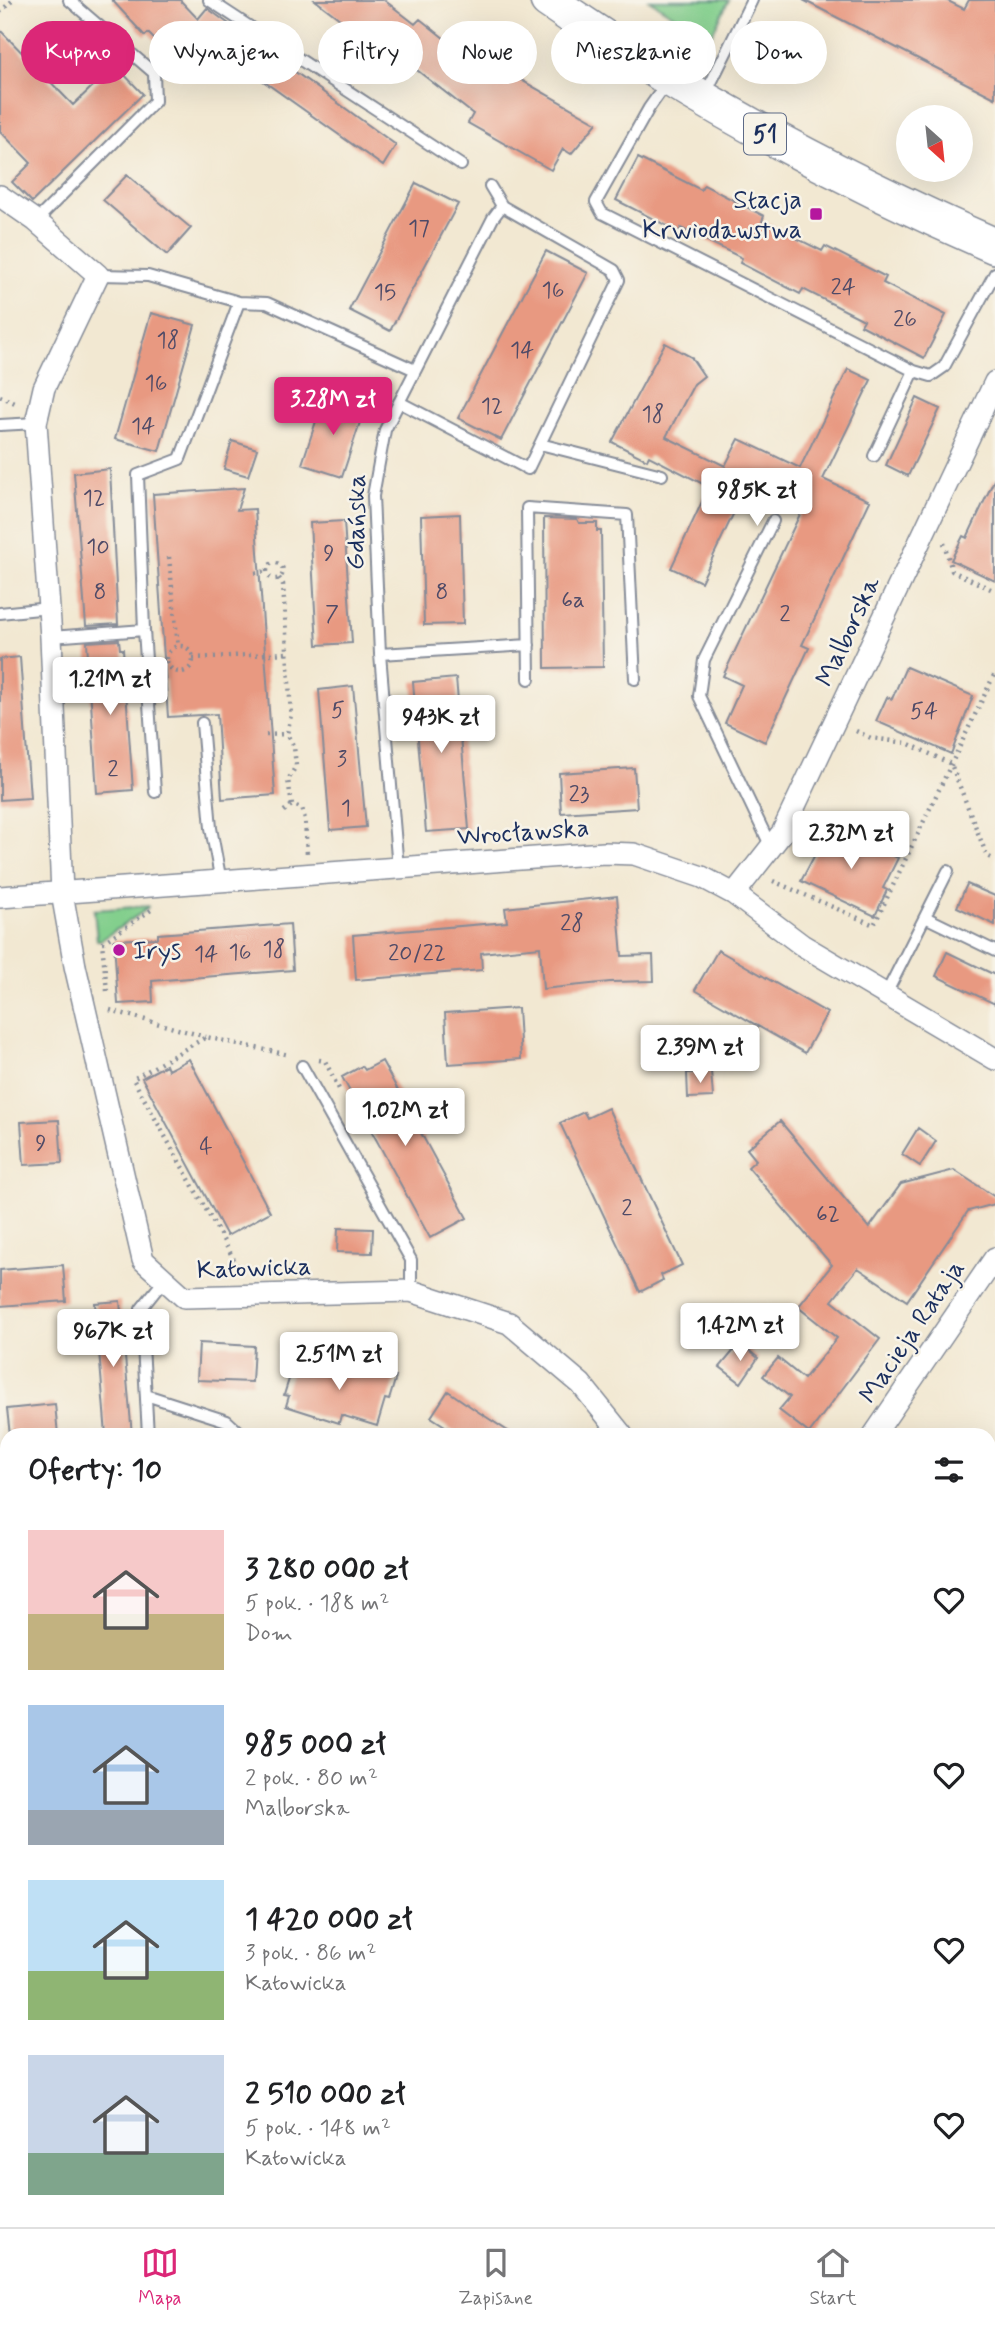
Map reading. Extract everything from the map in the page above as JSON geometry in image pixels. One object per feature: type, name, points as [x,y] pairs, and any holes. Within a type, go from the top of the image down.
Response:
[{"type":"main road","name":"51","points":[[548,0],[578,21]]},
{"type":"main road","name":"51","points":[[680,84],[784,145],[895,202],[995,246]]},
{"type":"street","points":[[0,196],[36,221],[97,275]]},
{"type":"street","name":"Katowicka","points":[[97,275],[44,388],[36,423],[51,637],[62,893],[75,966],[143,1260],[184,1297],[411,1291],[509,1323],[581,1384],[616,1428]]},
{"type":"street","name":"Malborska","points":[[734,894],[777,840],[973,428],[992,395]]},
{"type":"street","name":"Wrocławska","points":[[0,897],[604,853],[634,854],[702,877],[734,894],[803,945],[995,1059]]},
{"type":"street","name":"Macieja Rataja","points":[[879,1428],[995,1258]]},
{"type":"lane","points":[[36,221],[155,101],[154,72],[69,0]]},
{"type":"lane","points":[[209,0],[461,165]]},
{"type":"lane","points":[[703,98],[752,0]]},
{"type":"lane","points":[[666,84],[649,108],[596,202],[602,213],[914,371],[931,376],[944,367],[995,273]]},
{"type":"lane","points":[[399,402],[528,469],[619,280],[614,270],[502,206],[490,186]]},
{"type":"lane","name":"Gdańska","points":[[398,869],[380,653],[373,496],[385,430],[493,218],[502,206]]},
{"type":"lane","points":[[97,275],[148,276],[239,302],[267,303],[415,370]]},
{"type":"lane","points":[[155,792],[144,630],[138,475],[180,459],[239,302]]},
{"type":"lane","points":[[874,456],[914,371]]},
{"type":"lane","points":[[0,425],[36,423]]},
{"type":"lane","points":[[540,444],[662,475]]},
{"type":"lane","points":[[529,679],[527,508],[627,514],[635,679]]},
{"type":"lane","points":[[773,521],[704,660],[699,696],[777,840]]},
{"type":"lane","points":[[0,612],[49,608]]},
{"type":"lane","points":[[51,637],[144,630]]},
{"type":"lane","points":[[380,653],[529,645]]},
{"type":"lane","points":[[202,723],[211,828],[221,882]]},
{"type":"lane","points":[[886,994],[948,871]]},
{"type":"lane","points":[[925,918],[995,951]]},
{"type":"lane","points":[[304,1060],[411,1259],[411,1291]]},
{"type":"lane","points":[[148,1428],[141,1309],[164,1279]]},
{"type":"lane","points":[[146,1395],[227,1421],[234,1428]]},
{"type":"path","points":[[0,12],[13,0]]},
{"type":"path","points":[[0,396],[21,405]]},
{"type":"path","points":[[931,518],[938,523],[952,570],[995,591]]},
{"type":"path","points":[[169,557],[178,647]]},
{"type":"path","points":[[255,573],[267,571],[273,563],[280,564],[283,571],[279,578]]},
{"type":"path","points":[[267,571],[271,578],[279,578]]},
{"type":"path","points":[[279,578],[283,583],[291,715],[287,734],[294,747],[296,766],[288,780],[292,805]]},
{"type":"path","points":[[178,647],[186,648],[193,658],[185,671],[177,672],[167,658],[171,650],[178,647]]},
{"type":"path","points":[[193,658],[287,653]]},
{"type":"path","points":[[772,880],[874,925],[995,673]]},
{"type":"path","points":[[835,721],[872,738],[907,743],[951,764],[987,856],[995,860]]},
{"type":"path","points":[[266,735],[287,734]]},
{"type":"path","points":[[284,811],[292,805]]},
{"type":"path","points":[[292,805],[302,808],[307,859]]},
{"type":"path","points":[[153,909],[102,943],[110,1010],[206,1037],[304,1060],[325,1061],[344,1098]]},
{"type":"path","points":[[206,1037],[133,1079],[243,1274]]},
{"type":"green space","points":[[649,0],[729,0],[716,26],[716,21],[683,21]]},
{"type":"green space","points":[[148,906],[101,940],[97,940],[94,910]]},
{"type":"building","points":[[112,0],[180,0],[198,19],[207,8],[225,21],[149,21],[149,34],[145,36],[135,25],[135,21],[131,21]]},
{"type":"building","points":[[315,0],[384,0],[411,21],[343,21]]},
{"type":"building","points":[[803,0],[946,0],[964,9],[969,0],[995,0],[995,98]]},
{"type":"building","points":[[423,21],[437,33],[437,84],[528,84],[597,123],[571,154],[563,149],[551,170],[468,123],[473,114],[423,75]]},
{"type":"building","points":[[0,30],[21,52],[21,84],[53,84],[73,105],[95,84],[133,84],[143,94],[32,202],[12,182],[31,163],[0,131]]},
{"type":"building","points":[[304,78],[396,145],[383,166],[268,84],[304,84]]},
{"type":"building","points":[[638,158],[701,190],[704,185],[764,216],[762,221],[822,251],[825,246],[886,277],[883,283],[946,315],[924,358],[861,325],[864,320],[803,289],[800,294],[740,263],[742,258],[681,228],[679,232],[616,200]]},
{"type":"building","points":[[127,175],[191,228],[167,255],[103,200]]},
{"type":"building","points":[[416,183],[458,204],[390,331],[349,310]]},
{"type":"building","points":[[546,251],[588,273],[501,440],[458,418]]},
{"type":"building","points":[[151,313],[195,325],[159,451],[115,439]]},
{"type":"building","points":[[665,343],[691,357],[704,376],[694,384],[666,437],[725,466],[739,439],[800,468],[848,369],[871,380],[823,479],[870,501],[802,645],[809,648],[765,742],[725,723],[742,685],[723,676],[802,510],[747,485],[701,582],[671,568],[709,487],[649,456],[647,460],[612,442]]},
{"type":"building","points":[[324,397],[364,410],[342,477],[302,464]]},
{"type":"building","points":[[917,398],[940,409],[908,476],[886,465]]},
{"type":"building","points":[[232,441],[257,449],[248,476],[224,469]]},
{"type":"building","points":[[110,469],[118,624],[86,626],[74,473]]},
{"type":"building","points":[[995,478],[995,581],[951,560],[963,536],[967,538]]},
{"type":"building","points":[[244,488],[237,510],[255,509],[275,795],[222,799],[217,714],[168,717],[153,494]]},
{"type":"building","points":[[460,514],[463,624],[424,625],[421,516]]},
{"type":"building","points":[[544,518],[577,519],[579,523],[597,523],[597,531],[601,531],[603,667],[545,668]]},
{"type":"building","points":[[344,521],[352,643],[317,645],[310,523]]},
{"type":"building","points":[[119,640],[120,649],[123,649],[133,790],[97,793],[87,642]]},
{"type":"building","points":[[20,657],[30,798],[0,800],[0,659]]},
{"type":"building","points":[[906,667],[973,696],[951,754],[876,721],[887,697],[892,699]]},
{"type":"building","points":[[456,678],[469,829],[426,832],[413,682]]},
{"type":"building","points":[[353,686],[366,827],[330,830],[319,690]]},
{"type":"building","points":[[634,768],[637,808],[561,813],[559,773]]},
{"type":"building","points":[[830,826],[898,858],[883,888],[887,890],[875,916],[801,881]]},
{"type":"building","points":[[967,884],[995,896],[995,925],[957,907]]},
{"type":"building","points":[[617,896],[622,956],[653,955],[654,981],[610,982],[543,989],[540,947],[481,953],[482,970],[356,980],[353,935],[507,922],[505,908]]},
{"type":"building","points":[[290,924],[293,970],[152,981],[153,1002],[118,1004],[114,940]]},
{"type":"building","points":[[718,950],[827,1013],[805,1053],[695,990]]},
{"type":"building","points":[[947,952],[995,975],[995,1004],[936,976]]},
{"type":"building","points":[[518,1008],[521,1059],[448,1064],[445,1013]]},
{"type":"building","points":[[189,1059],[270,1212],[227,1236],[142,1078],[166,1065],[168,1070]]},
{"type":"building","points":[[382,1061],[467,1218],[430,1238],[342,1077],[362,1066],[365,1070]]},
{"type":"building","points":[[711,1071],[713,1097],[688,1098],[687,1073]]},
{"type":"building","points":[[608,1108],[682,1265],[661,1275],[663,1280],[640,1292],[560,1123],[584,1112],[587,1118]]},
{"type":"building","points":[[59,1120],[62,1163],[24,1165],[21,1122]]},
{"type":"building","points":[[780,1121],[869,1228],[901,1184],[954,1170],[995,1197],[995,1204],[968,1211],[907,1301],[858,1268],[832,1301],[880,1339],[813,1428],[802,1428],[779,1410],[790,1397],[763,1376],[778,1358],[804,1379],[837,1338],[798,1307],[832,1265],[748,1167],[756,1160],[747,1149]]},
{"type":"building","points":[[918,1128],[936,1141],[920,1166],[902,1154]]},
{"type":"building","points":[[338,1228],[373,1229],[372,1253],[337,1252]]},
{"type":"building","points":[[63,1265],[66,1301],[0,1306],[0,1270]]},
{"type":"building","points":[[120,1301],[131,1428],[105,1428],[95,1303]]},
{"type":"building","points":[[199,1343],[254,1346],[252,1382],[197,1380]]},
{"type":"building","points":[[740,1343],[758,1358],[741,1383],[720,1367]]},
{"type":"building","points":[[295,1360],[325,1369],[327,1363],[362,1372],[364,1367],[396,1377],[389,1400],[385,1399],[377,1426],[341,1415],[339,1423],[286,1406],[289,1396],[284,1395]]},
{"type":"building","points":[[448,1391],[503,1428],[448,1428],[431,1417]]},
{"type":"building","points":[[55,1404],[57,1428],[9,1428],[7,1409]]},
{"type":"place","name":"Stacja Krwiodawstwa","points":[[816,214]]},
{"type":"place","name":"Irys","points":[[119,950]]}]
